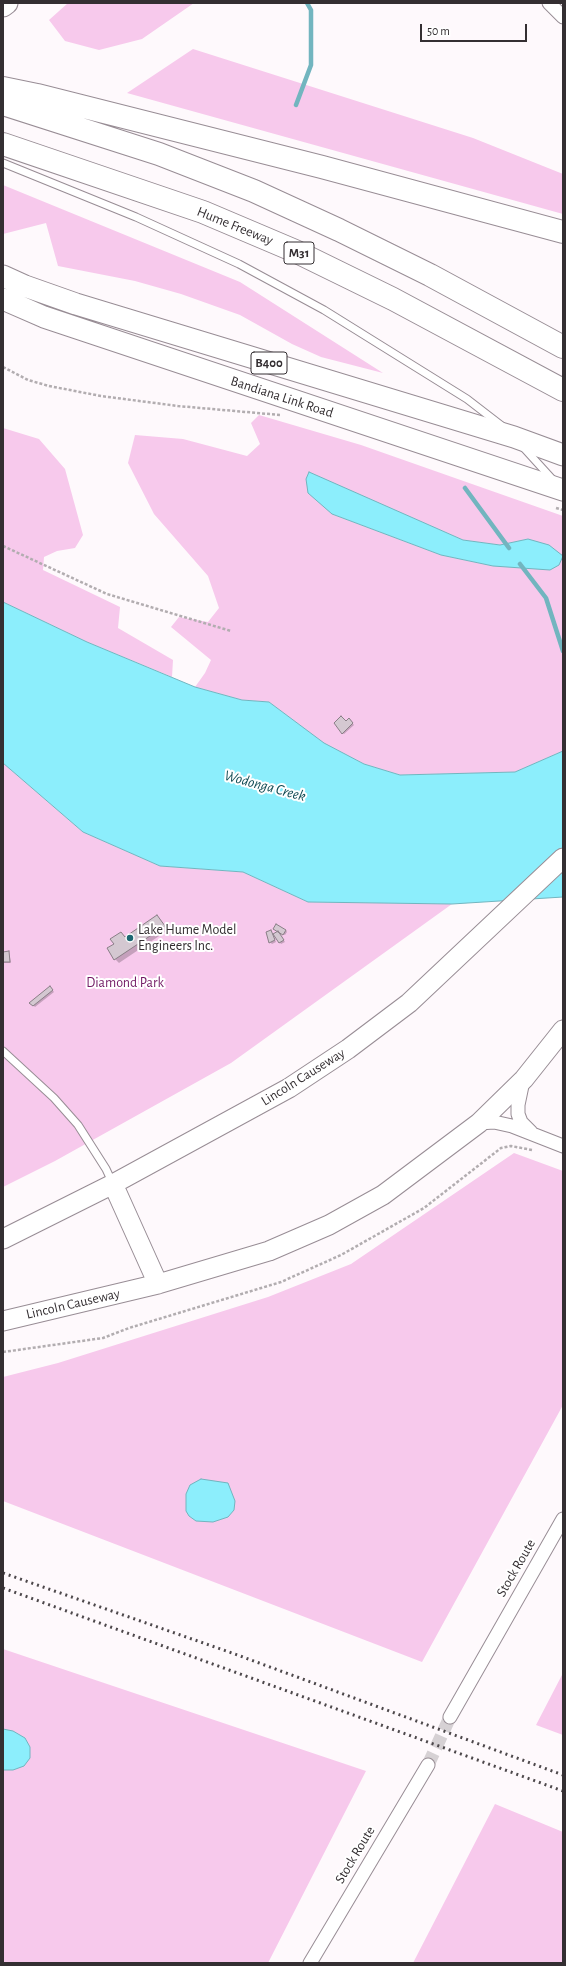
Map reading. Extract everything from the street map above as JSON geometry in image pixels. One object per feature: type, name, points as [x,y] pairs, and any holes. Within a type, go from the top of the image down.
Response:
[{"type":"highway","points":[[3,88],[37,95],[420,192],[563,232]]},
{"type":"highway","points":[[3,104],[159,154],[268,197],[340,230],[430,275],[563,347]]},
{"type":"highway","name":"Hume Freeway","points":[[12,147],[204,212],[295,251],[393,299],[563,390]]},
{"type":"main road","points":[[3,6],[7,3]]},
{"type":"main road","name":"Bandiana Link Road","points":[[3,276],[25,286],[76,304],[514,437],[563,455]]},
{"type":"main road","name":"Bandiana Link Road","points":[[7,303],[560,499]]},
{"type":"main road","name":"Lincoln Causeway","points":[[3,1239],[113,1184],[289,1088],[348,1049],[409,1003],[482,936],[563,858]]},
{"type":"main road","name":"Lincoln Causeway","points":[[3,1320],[158,1284],[269,1251],[329,1225],[383,1196],[479,1123],[524,1079],[563,1030]]},
{"type":"main road","points":[[113,1184],[158,1284]]},
{"type":"street","points":[[548,3],[563,18]]},
{"type":"street","points":[[524,1079],[518,1105],[518,1114],[521,1122],[531,1132]]},
{"type":"street","points":[[479,1123],[502,1123],[531,1132],[563,1146]]},
{"type":"street","name":"Stock Route","points":[[450,1717],[563,1519]]},
{"type":"street","name":"Stock Route","points":[[310,1963],[428,1765]]},
{"type":"lane","points":[[3,163],[183,237],[324,310],[466,399],[514,437],[560,499]]},
{"type":"lane","points":[[3,1051],[49,1093],[70,1115],[87,1138],[106,1169],[113,1184]]},
{"type":"path","points":[[3,366],[28,380],[49,386],[101,396],[178,406],[283,416]]},
{"type":"path","points":[[3,546],[107,594],[231,631]]},
{"type":"green space","points":[[68,3],[194,3],[142,39],[99,50],[65,41],[49,20]]},
{"type":"green space","points":[[193,49],[473,138],[563,174],[563,214],[127,93]]},
{"type":"green space","points":[[3,185],[240,282],[383,373],[321,357],[292,344],[240,315],[181,294],[135,281],[58,266],[46,223],[3,234]]},
{"type":"green space","points":[[259,415],[361,445],[563,516],[563,751],[515,772],[400,775],[364,764],[323,743],[269,702],[242,700],[195,687],[205,673],[211,660],[171,627],[179,617],[208,622],[219,608],[208,576],[154,514],[128,463],[135,435],[183,439],[247,456],[260,444],[251,423]],"holes":[[[309,473],[463,540],[500,545],[528,539],[493,566],[441,555],[332,514]]]},
{"type":"green space","points":[[3,428],[39,439],[65,469],[83,535],[75,548],[57,551],[44,557],[43,570],[120,607],[118,628],[173,660],[172,677],[87,642],[3,602]]},
{"type":"green space","name":"Diamond Park","points":[[3,763],[83,832],[160,866],[243,872],[308,902],[452,904],[231,1063],[55,1161],[3,1187]]},
{"type":"green space","points":[[514,1153],[563,1171],[563,1405],[422,1662],[3,1501],[3,1377],[58,1363],[268,1297],[351,1264]]},
{"type":"green space","points":[[3,1649],[366,1771],[268,1963],[3,1963]]},
{"type":"green space","points":[[563,1673],[563,1735],[536,1725]]},
{"type":"green space","points":[[495,1804],[563,1832],[563,1963],[413,1963]]},
{"type":"water","points":[[309,472],[463,540],[500,545],[528,539],[549,545],[563,556],[559,565],[550,570],[493,566],[441,555],[332,514],[308,493],[306,479]]},
{"type":"water","name":"Wodonga Creek","points":[[3,602],[87,642],[195,687],[242,700],[269,702],[324,743],[364,764],[400,775],[515,772],[563,751],[563,897],[452,904],[308,902],[243,872],[160,866],[83,832],[3,763]]},
{"type":"water","points":[[201,1479],[228,1483],[235,1501],[234,1510],[228,1517],[213,1522],[196,1521],[189,1516],[186,1511],[186,1494],[190,1485]]},
{"type":"water","points":[[3,1729],[13,1731],[25,1738],[30,1747],[30,1758],[24,1766],[13,1770],[3,1770]]},
{"type":"building","points":[[341,716],[346,721],[349,718],[353,723],[342,734],[334,723]]},
{"type":"building","name":"Lake Hume Model Engineers Inc.","points":[[157,915],[165,926],[114,960],[107,948],[114,944],[110,939],[121,932],[125,937]]},
{"type":"building","points":[[276,924],[286,930],[283,935],[273,929]]},
{"type":"building","points":[[271,930],[275,940],[269,943],[266,932]]},
{"type":"building","points":[[278,931],[284,940],[279,943],[273,934]]},
{"type":"building","points":[[9,951],[10,962],[3,962],[3,952]]},
{"type":"building","points":[[50,986],[53,990],[33,1006],[29,1003]]},
{"type":"waterway","points":[[296,105],[311,65],[311,10],[307,3]]},
{"type":"waterway","points":[[465,488],[509,548]]},
{"type":"waterway","points":[[520,564],[546,598],[563,651]]},
{"type":"tunnel","points":[[428,1765],[450,1717]]},
{"type":"railway","points":[[3,1573],[232,1653],[563,1775]]},
{"type":"railway","points":[[3,1588],[563,1791]]},
{"type":"place","name":"Lake Hume Model Engineers Inc.","points":[[130,938]]}]
